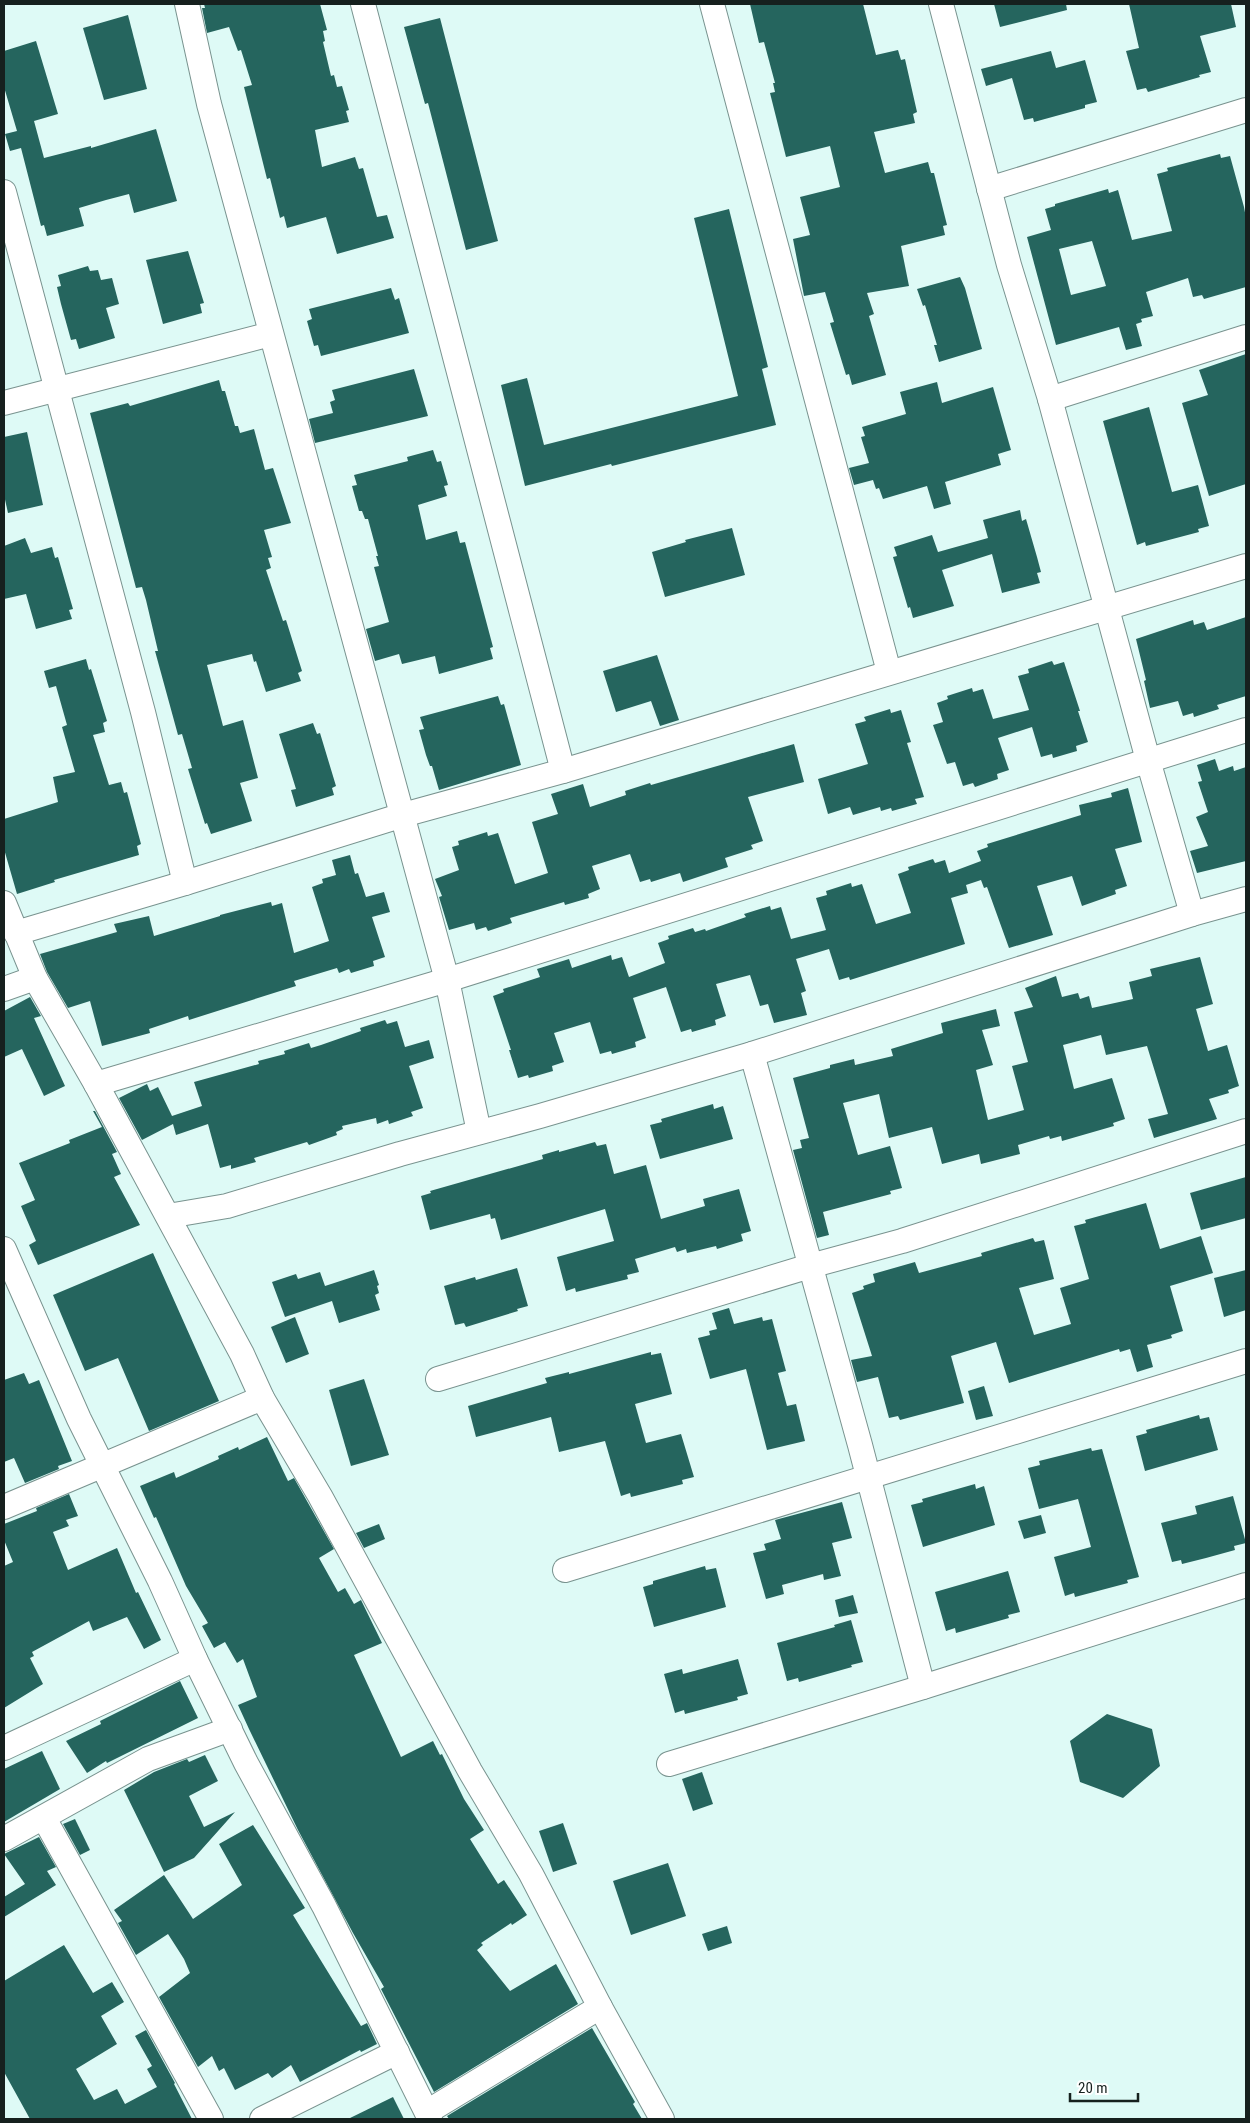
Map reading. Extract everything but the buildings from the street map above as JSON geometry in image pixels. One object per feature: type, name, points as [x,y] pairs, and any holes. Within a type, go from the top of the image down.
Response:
[{"type":"street","points":[[187,4],[209,104],[447,980],[479,1132]]},
{"type":"street","points":[[363,4],[563,771]]},
{"type":"street","points":[[712,4],[888,672]]},
{"type":"street","points":[[941,4],[1008,265],[1050,399],[1192,914]]},
{"type":"street","points":[[989,189],[1246,110]]},
{"type":"street","points":[[4,192],[143,712],[185,884]]},
{"type":"street","points":[[4,403],[271,334]]},
{"type":"street","points":[[1050,399],[1246,337]]},
{"type":"street","points":[[16,933],[185,884],[403,815],[563,771],[1246,566]]},
{"type":"street","points":[[96,1084],[447,980],[1246,730]]},
{"type":"street","points":[[168,1216],[227,1206],[479,1132],[549,1114],[752,1054],[1192,914],[1246,899]]},
{"type":"street","points":[[4,903],[35,978],[96,1084],[168,1216],[242,1354],[262,1398],[320,1496],[470,1771],[531,1874],[600,2007],[662,2119]]},
{"type":"street","points":[[4,989],[35,978]]},
{"type":"street","points":[[752,1054],[869,1478],[923,1687]]},
{"type":"street","points":[[438,1379],[810,1266],[902,1241],[1246,1131]]},
{"type":"street","points":[[4,1252],[101,1465],[160,1581],[195,1660],[246,1764],[324,1906],[429,2116],[600,2007]]},
{"type":"street","points":[[566,1570],[1246,1361]]},
{"type":"street","points":[[4,1507],[262,1398]]},
{"type":"street","points":[[669,1764],[923,1687],[1246,1585]]},
{"type":"street","points":[[4,1748],[195,1660]]},
{"type":"street","points":[[4,1840],[148,1759],[230,1728]]},
{"type":"street","points":[[44,1818],[211,2119]]},
{"type":"street","points":[[262,2119],[397,2052]]}]
